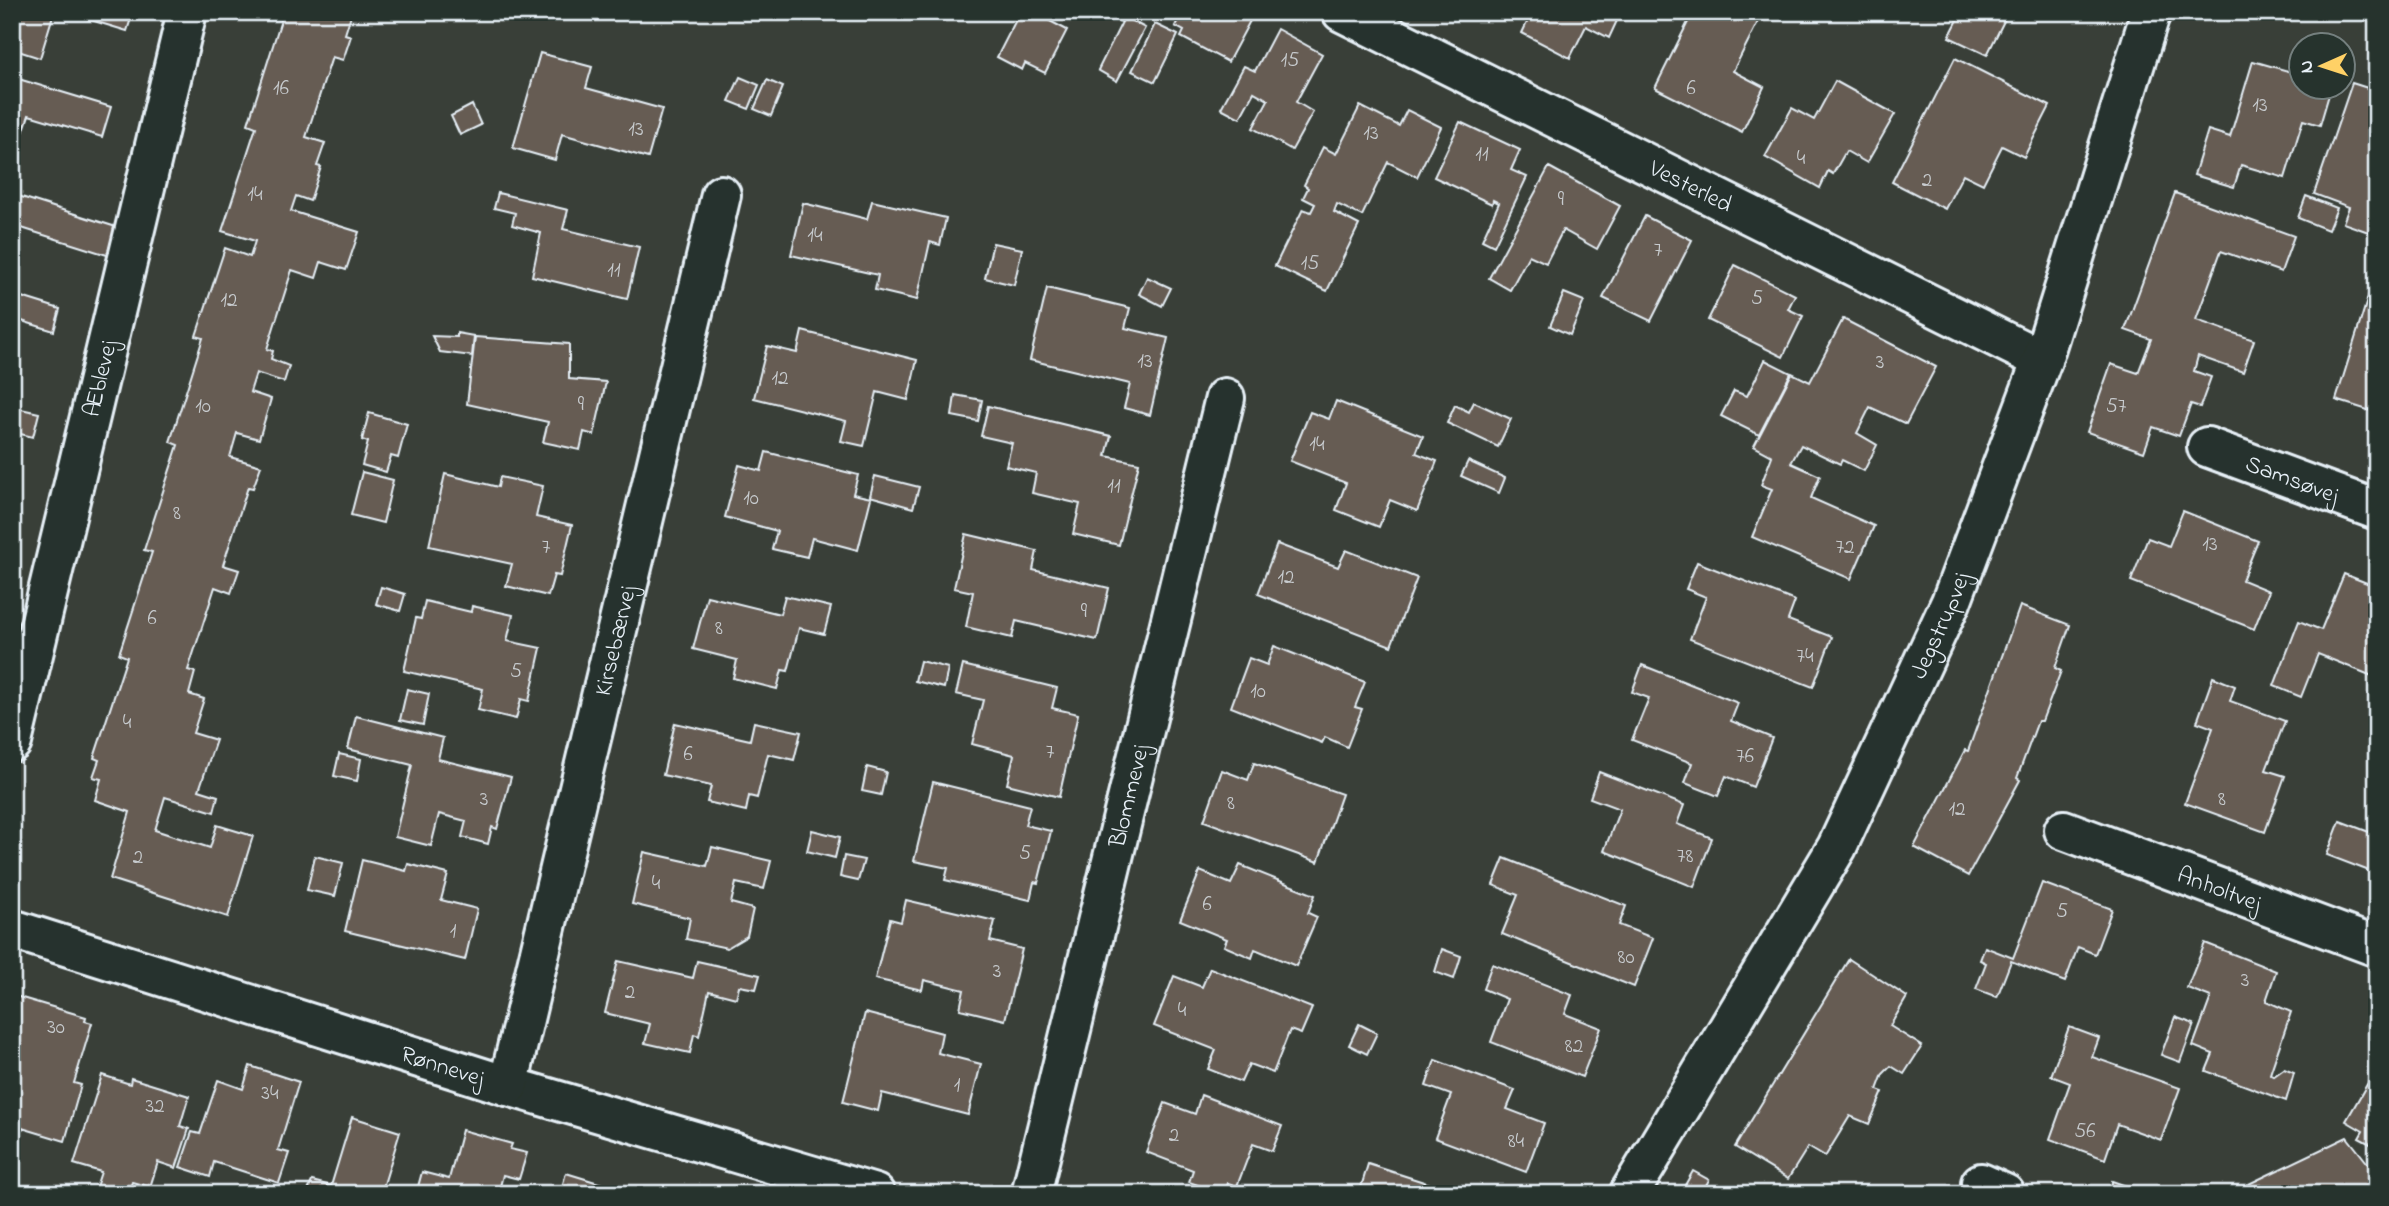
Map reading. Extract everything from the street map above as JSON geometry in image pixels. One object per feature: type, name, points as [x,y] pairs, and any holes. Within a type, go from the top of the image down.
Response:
[{"type":"street","name":"Æblevej","points":[[12,742],[187,12]]},
{"type":"street","name":"Vesterled","points":[[1342,12],[2042,360]]},
{"type":"street","name":"Jegstrupvej","points":[[1629,1194],[1837,847],[1951,602],[2042,360],[2151,12]]},
{"type":"street","name":"Kirsebærvej","points":[[508,1086],[722,195]]},
{"type":"street","name":"Blommevej","points":[[1031,1194],[1225,398]]},
{"type":"street","name":"Samsøvej","points":[[2207,447],[2377,510]]},
{"type":"street","name":"Anholtvej","points":[[2064,830],[2377,947]]},
{"type":"street","name":"Rønnevej","points":[[12,929],[508,1086],[875,1194]]},
{"type":"building","points":[[12,12],[54,12],[40,58],[12,49]]},
{"type":"building","points":[[64,12],[133,12],[127,31]]},
{"type":"building","points":[[276,12],[352,12],[345,34],[351,36],[343,60],[332,57],[306,137],[325,143],[317,166],[321,167],[310,201],[296,196],[291,211],[359,232],[346,270],[321,262],[316,278],[292,270],[267,349],[273,351],[271,359],[289,366],[284,382],[256,373],[250,392],[271,399],[259,439],[237,433],[230,457],[261,466],[253,488],[248,487],[223,565],[239,570],[231,593],[215,587],[188,670],[195,672],[189,694],[204,699],[193,733],[216,740],[199,790],[218,796],[214,812],[165,797],[155,830],[210,848],[217,825],[253,836],[228,917],[110,879],[130,812],[95,800],[101,779],[93,777],[99,760],[94,758],[127,657],[119,654],[152,552],[144,550],[178,445],[170,442],[203,338],[196,336],[225,248],[250,257],[255,241],[222,231],[256,127],[248,124],[281,20],[274,18]]},
{"type":"building","points":[[1020,12],[1052,12],[1048,20],[1067,30],[1045,73],[1025,63],[1022,70],[997,57]]},
{"type":"building","points":[[1102,12],[1134,12],[1130,20],[1145,28],[1117,81],[1098,70],[1122,22]]},
{"type":"building","points":[[1182,12],[1238,12],[1251,19],[1228,62],[1181,37],[1184,31],[1175,26]]},
{"type":"building","points":[[1532,12],[1621,12],[1609,38],[1586,26],[1570,58],[1522,33]]},
{"type":"building","points":[[1693,12],[1763,12],[1733,71],[1764,87],[1742,132],[1655,88]]},
{"type":"building","points":[[1962,12],[1992,12],[2005,19],[1987,55],[1949,37]]},
{"type":"building","points":[[1155,24],[1178,35],[1155,82],[1132,71]]},
{"type":"building","points":[[1277,29],[1322,54],[1296,102],[1313,112],[1292,150],[1253,128],[1268,100],[1254,92],[1240,118],[1221,108],[1244,66],[1255,71]]},
{"type":"building","points":[[540,53],[592,67],[586,88],[662,109],[648,158],[562,134],[555,160],[513,148]]},
{"type":"building","points":[[1955,58],[2050,106],[2024,157],[2002,146],[1983,184],[1963,174],[1945,209],[1892,182]]},
{"type":"building","points":[[2253,61],[2288,71],[2288,102],[2327,102],[2320,125],[2303,120],[2285,178],[2241,165],[2234,187],[2194,175],[2208,130],[2230,137]]},
{"type":"building","points":[[12,77],[111,107],[102,137],[29,115],[20,142],[12,139]]},
{"type":"building","points":[[740,77],[759,85],[749,109],[729,101]]},
{"type":"building","points":[[767,80],[783,87],[771,116],[754,109]]},
{"type":"building","points":[[1835,81],[1895,114],[1867,163],[1846,151],[1833,174],[1828,171],[1820,188],[1765,157],[1792,108],[1814,120]]},
{"type":"building","points":[[2358,85],[2377,91],[2377,235],[2343,223],[2349,207],[2314,194],[2345,102],[2358,102]]},
{"type":"building","points":[[472,105],[481,125],[460,135],[451,116]]},
{"type":"building","points":[[1360,106],[1399,126],[1407,110],[1441,127],[1417,177],[1388,162],[1362,216],[1337,204],[1334,212],[1359,225],[1327,291],[1275,266],[1303,209],[1311,212],[1315,204],[1303,198],[1308,188],[1304,185],[1323,147],[1336,154]]},
{"type":"building","points":[[1460,122],[1520,150],[1511,170],[1527,177],[1494,246],[1482,240],[1499,203],[1493,200],[1492,204],[1434,177]]},
{"type":"building","points":[[1549,167],[1620,206],[1597,249],[1563,230],[1546,263],[1529,255],[1510,290],[1489,278]]},
{"type":"building","points":[[498,193],[568,210],[563,229],[639,247],[627,299],[532,276],[541,233],[512,225],[515,213],[494,208]]},
{"type":"building","points":[[2175,193],[2294,236],[2281,272],[2221,251],[2196,320],[2254,340],[2243,372],[2198,356],[2194,371],[2211,377],[2200,407],[2191,404],[2179,436],[2153,427],[2144,452],[2087,432],[2111,364],[2138,373],[2151,339],[2125,330]]},
{"type":"building","points":[[12,194],[116,227],[107,255],[12,225]]},
{"type":"building","points":[[2306,196],[2337,208],[2328,230],[2298,218]]},
{"type":"building","points":[[872,201],[946,218],[940,245],[930,242],[917,300],[875,290],[878,275],[791,255],[803,203],[867,219]]},
{"type":"building","points":[[1645,216],[1692,240],[1651,321],[1603,298]]},
{"type":"building","points":[[993,243],[1022,249],[1014,285],[985,278]]},
{"type":"building","points":[[1735,265],[1795,295],[1788,309],[1803,316],[1783,357],[1708,320]]},
{"type":"building","points":[[1147,277],[1171,288],[1162,306],[1139,294]]},
{"type":"building","points":[[2373,281],[2377,282],[2377,413],[2336,400]]},
{"type":"building","points":[[1047,288],[1130,308],[1125,328],[1168,338],[1150,415],[1124,408],[1130,384],[1030,360]]},
{"type":"building","points":[[1564,293],[1584,301],[1570,335],[1550,326]]},
{"type":"building","points":[[12,294],[60,309],[54,331],[12,318]]},
{"type":"building","points":[[1843,319],[1936,367],[1906,424],[1870,407],[1857,433],[1877,445],[1864,471],[1842,460],[1840,464],[1801,445],[1791,463],[1820,476],[1811,498],[1874,526],[1851,579],[1752,537],[1772,489],[1761,485],[1772,456],[1754,446],[1792,373],[1810,382]]},
{"type":"building","points":[[802,331],[917,360],[908,400],[877,392],[864,446],[841,441],[846,421],[754,398],[767,346],[797,353]]},
{"type":"building","points":[[457,333],[474,336],[472,356],[440,352],[432,336],[457,337]]},
{"type":"building","points":[[475,337],[569,344],[569,379],[606,382],[594,435],[584,432],[580,450],[543,442],[548,422],[467,404]]},
{"type":"building","points":[[1765,360],[1791,373],[1759,435],[1721,416],[1734,391],[1747,396]]},
{"type":"building","points":[[955,395],[982,400],[978,421],[952,416]]},
{"type":"building","points":[[1336,401],[1423,436],[1416,453],[1437,461],[1417,511],[1390,500],[1379,527],[1336,510],[1346,483],[1290,461],[1310,412],[1329,419]]},
{"type":"building","points":[[1474,402],[1511,419],[1498,447],[1447,423],[1455,405],[1469,412]]},
{"type":"building","points":[[988,406],[1111,436],[1106,456],[1139,463],[1119,545],[1073,534],[1080,504],[1032,493],[1036,473],[1006,466],[1012,443],[981,436]]},
{"type":"building","points":[[12,407],[39,413],[33,437],[12,432]]},
{"type":"building","points":[[369,413],[407,424],[398,458],[391,456],[386,472],[362,465],[368,442],[362,440]]},
{"type":"building","points":[[766,452],[858,475],[853,494],[871,498],[858,550],[812,538],[807,557],[772,549],[777,531],[725,517],[739,465],[761,471]]},
{"type":"building","points":[[1468,461],[1505,478],[1499,493],[1461,476]]},
{"type":"building","points":[[362,472],[393,480],[383,523],[351,515]]},
{"type":"building","points":[[445,474],[498,487],[500,477],[543,486],[536,517],[572,525],[560,576],[554,575],[548,596],[506,586],[512,564],[429,546]]},
{"type":"building","points":[[875,476],[919,487],[913,508],[870,496]]},
{"type":"building","points":[[2183,511],[2258,541],[2242,580],[2269,591],[2254,629],[2131,581],[2148,538],[2169,546]]},
{"type":"building","points":[[966,534],[1037,551],[1033,570],[1109,588],[1097,640],[1016,621],[1012,638],[966,627],[973,592],[954,588]]},
{"type":"building","points":[[1277,544],[1338,567],[1346,550],[1417,578],[1391,646],[1258,594]]},
{"type":"building","points":[[1697,562],[1795,601],[1788,620],[1832,637],[1813,687],[1690,639],[1706,597],[1686,589]]},
{"type":"building","points":[[2344,574],[2377,587],[2377,678],[2318,654],[2301,697],[2274,686],[2299,621],[2321,630]]},
{"type":"building","points":[[381,587],[405,594],[400,611],[376,604]]},
{"type":"building","points":[[707,596],[780,614],[785,596],[831,607],[824,634],[799,628],[788,671],[782,670],[777,689],[733,678],[737,660],[693,649]]},
{"type":"building","points":[[425,601],[471,612],[472,606],[513,615],[507,641],[541,648],[529,701],[521,699],[516,719],[478,710],[483,689],[404,671],[416,618],[421,619]]},
{"type":"building","points":[[2020,606],[2070,625],[2055,668],[2061,671],[2042,721],[2038,721],[2017,778],[2020,780],[1968,876],[1914,847],[1965,750],[1968,751]]},
{"type":"building","points":[[1274,646],[1365,682],[1355,707],[1362,709],[1347,747],[1325,737],[1322,743],[1231,707],[1249,658],[1267,665]]},
{"type":"building","points":[[920,661],[948,668],[944,688],[915,681]]},
{"type":"building","points":[[963,665],[1057,688],[1052,708],[1078,714],[1059,797],[1007,784],[1014,755],[972,744],[983,700],[956,694]]},
{"type":"building","points":[[1642,665],[1738,703],[1731,721],[1772,738],[1753,787],[1726,776],[1718,796],[1685,783],[1692,763],[1632,740],[1649,698],[1632,692]]},
{"type":"building","points":[[2213,677],[2235,686],[2230,701],[2285,721],[2266,770],[2285,776],[2265,832],[2185,803],[2213,728],[2197,722]]},
{"type":"building","points":[[407,689],[429,694],[423,725],[400,720]]},
{"type":"building","points":[[356,716],[443,738],[438,759],[511,777],[497,829],[492,827],[488,844],[462,837],[466,821],[439,814],[431,846],[395,837],[412,765],[348,749]]},
{"type":"building","points":[[754,722],[801,732],[794,760],[768,754],[757,798],[749,796],[746,811],[707,802],[711,786],[663,775],[675,723],[750,740]]},
{"type":"building","points":[[339,754],[361,759],[357,781],[334,776]]},
{"type":"building","points":[[1254,763],[1342,794],[1318,862],[1204,821],[1222,770],[1248,780]]},
{"type":"building","points":[[867,767],[886,772],[881,795],[862,791]]},
{"type":"building","points":[[1599,772],[1684,805],[1677,824],[1712,838],[1694,887],[1604,851],[1620,809],[1590,798]]},
{"type":"building","points":[[933,782],[1030,806],[1025,825],[1051,831],[1038,883],[1034,882],[1030,900],[945,880],[948,868],[914,861]]},
{"type":"building","points":[[2340,821],[2377,835],[2377,874],[2327,855]]},
{"type":"building","points":[[812,830],[840,837],[835,858],[807,851]]},
{"type":"building","points":[[712,847],[771,861],[764,889],[736,883],[731,903],[753,909],[747,936],[727,948],[686,939],[690,918],[632,904],[644,852],[707,866]]},
{"type":"building","points":[[315,856],[343,863],[335,896],[307,890]]},
{"type":"building","points":[[844,856],[864,860],[858,881],[840,877]]},
{"type":"building","points":[[1504,858],[1626,906],[1619,925],[1653,938],[1634,987],[1502,934],[1518,895],[1493,885]]},
{"type":"building","points":[[362,860],[406,871],[408,864],[448,874],[441,900],[477,909],[465,960],[345,931]]},
{"type":"building","points":[[1240,865],[1315,895],[1308,913],[1317,917],[1296,966],[1255,949],[1252,958],[1224,946],[1227,939],[1180,920],[1200,871],[1231,884]]},
{"type":"building","points":[[2042,883],[2112,909],[2095,954],[2078,947],[2065,982],[2011,961],[1997,997],[1976,989],[1986,963],[1980,960],[1985,947],[2013,958]]},
{"type":"building","points":[[906,900],[995,921],[990,941],[1022,949],[1005,1020],[960,1009],[964,990],[924,980],[922,990],[875,979],[890,919],[901,922]]},
{"type":"building","points":[[2205,943],[2276,971],[2266,1001],[2291,1012],[2270,1074],[2274,1076],[2284,1069],[2294,1073],[2286,1101],[2206,1071],[2213,1054],[2193,1046],[2211,997],[2187,988]]},
{"type":"building","points":[[1442,949],[1461,956],[1454,979],[1435,972]]},
{"type":"building","points":[[1849,959],[1907,997],[1890,1026],[1922,1046],[1904,1074],[1891,1066],[1883,1074],[1877,1090],[1883,1092],[1869,1124],[1850,1116],[1825,1157],[1808,1147],[1788,1179],[1735,1147]]},
{"type":"building","points":[[618,961],[693,978],[697,961],[760,975],[756,989],[739,986],[736,998],[709,991],[699,1036],[694,1034],[690,1053],[645,1043],[650,1024],[605,1013]]},
{"type":"building","points":[[1492,964],[1572,995],[1565,1014],[1601,1028],[1582,1077],[1491,1042],[1507,999],[1483,989]]},
{"type":"building","points":[[1210,968],[1312,1008],[1301,1034],[1290,1030],[1273,1073],[1249,1064],[1241,1082],[1208,1069],[1216,1050],[1154,1026],[1174,976],[1202,987]]},
{"type":"building","points":[[12,995],[86,1017],[85,1021],[92,1023],[74,1083],[81,1085],[65,1141],[12,1125]]},
{"type":"building","points":[[865,1013],[942,1033],[938,1053],[981,1064],[968,1115],[882,1093],[878,1111],[843,1102]]},
{"type":"building","points":[[2175,1017],[2194,1024],[2180,1062],[2161,1055]]},
{"type":"building","points":[[1359,1024],[1377,1033],[1367,1054],[1349,1045]]},
{"type":"building","points":[[2069,1027],[2099,1038],[2092,1057],[2180,1088],[2161,1140],[2117,1124],[2105,1159],[2050,1139],[2070,1083],[2051,1076]]},
{"type":"building","points":[[1435,1060],[1515,1090],[1507,1109],[1544,1123],[1526,1172],[1435,1138],[1451,1095],[1426,1086]]},
{"type":"building","points":[[250,1066],[299,1082],[278,1150],[289,1153],[279,1183],[214,1162],[210,1177],[180,1167],[192,1132],[200,1134],[218,1080],[243,1089]]},
{"type":"building","points":[[2377,1067],[2376,1147],[2359,1138],[2363,1131],[2346,1121]]},
{"type":"building","points":[[102,1075],[130,1084],[131,1078],[189,1096],[180,1126],[189,1129],[176,1168],[158,1162],[150,1187],[132,1182],[128,1194],[107,1194],[95,1190],[101,1172],[74,1164]]},
{"type":"building","points":[[1201,1095],[1282,1126],[1272,1151],[1253,1144],[1237,1186],[1228,1183],[1224,1194],[1189,1182],[1193,1170],[1146,1152],[1165,1103],[1195,1114]]},
{"type":"building","points":[[352,1117],[400,1132],[381,1194],[307,1194],[312,1181],[331,1186]]},
{"type":"building","points":[[462,1130],[512,1144],[510,1149],[527,1153],[519,1179],[503,1175],[498,1194],[416,1194],[422,1172],[449,1179]]},
{"type":"building","points":[[2347,1137],[2377,1175],[2377,1194],[2228,1194]]},
{"type":"building","points":[[1368,1164],[1461,1194],[1359,1194]]},
{"type":"building","points":[[1693,1171],[1709,1180],[1701,1194],[1680,1194]]},
{"type":"building","points":[[566,1173],[615,1188],[613,1194],[560,1194]]},
{"type":"building","points":[[2112,1181],[2138,1190],[2138,1194],[2111,1194]]}]
